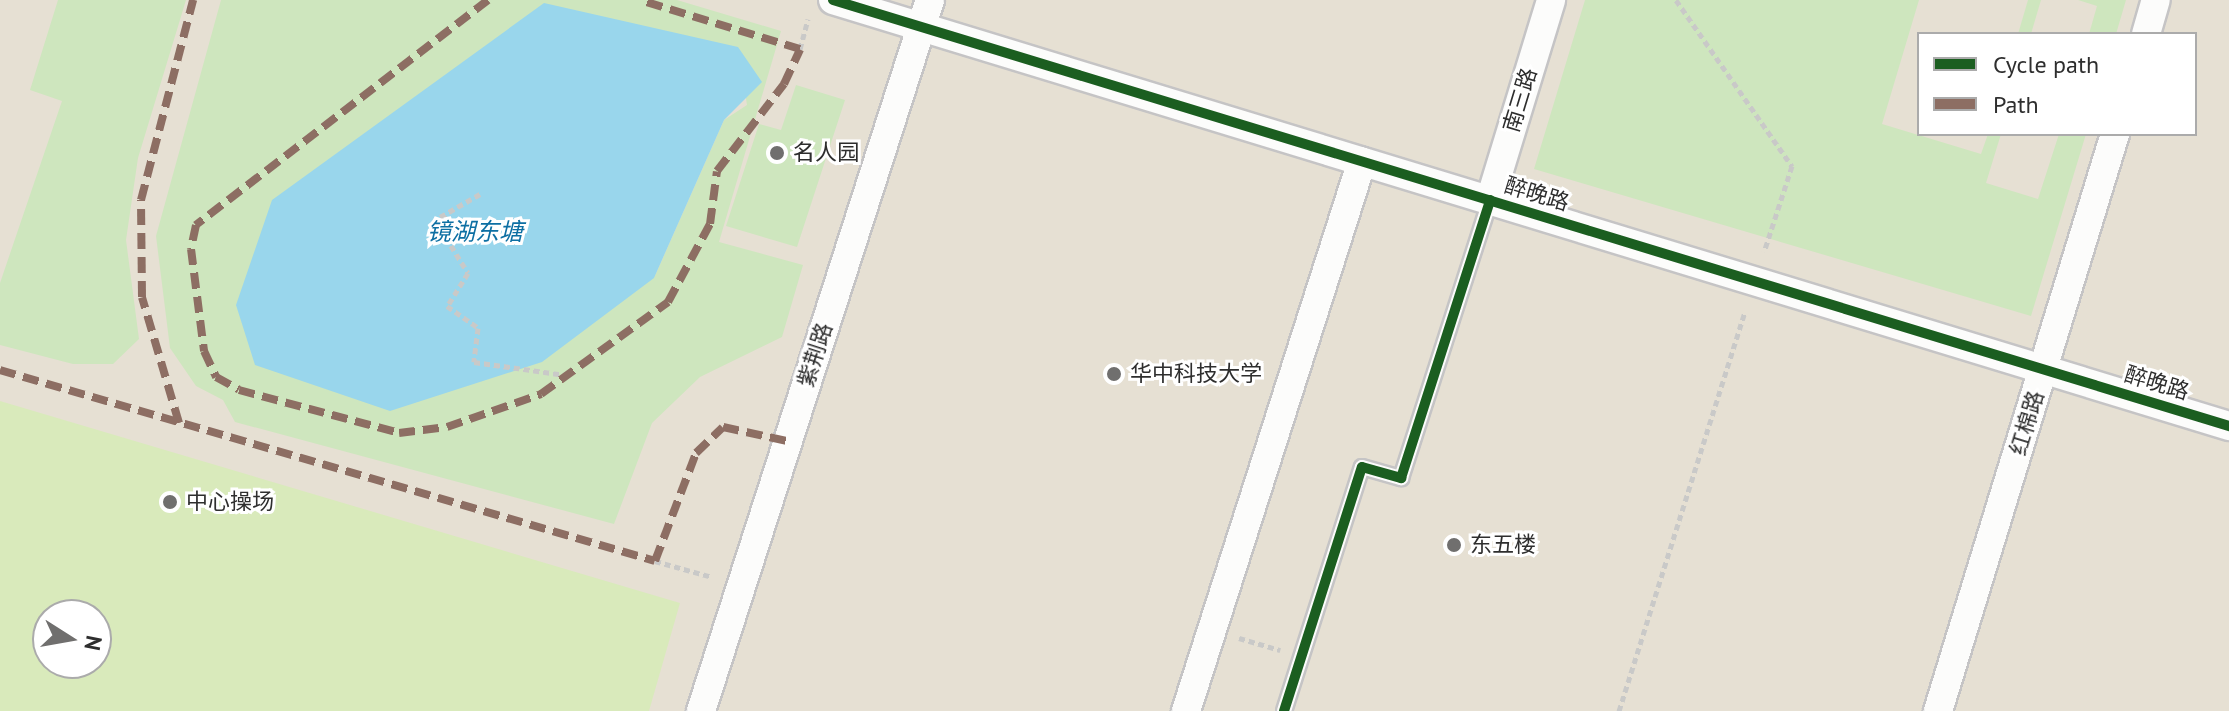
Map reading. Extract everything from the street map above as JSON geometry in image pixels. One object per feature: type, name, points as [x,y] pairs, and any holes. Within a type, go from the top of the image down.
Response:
[{"type":"street","name":"南三路","points":[[1490,200],[1551,0]]},
{"type":"street","points":[[2147,32],[2156,0]]},
{"type":"street","name":"醉晚路","points":[[821,6],[926,13],[1362,161],[2229,426]]},
{"type":"street","name":"紫荆路","points":[[701,711],[926,13]]},
{"type":"street","name":"红棉路","points":[[1938,711],[2114,136]]},
{"type":"street","points":[[1186,711],[1362,161]]},
{"type":"lane","points":[[1284,711],[1362,467],[1401,478],[1490,200]]},
{"type":"path","points":[[1619,711],[1792,166],[1676,0]]},
{"type":"path","points":[[800,49],[821,6]]},
{"type":"path","points":[[480,194],[435,220],[469,277],[447,306],[478,328],[474,362],[565,375]]},
{"type":"path","points":[[655,561],[741,586]]},
{"type":"path","points":[[1211,630],[1302,656]]},
{"type":"shaded area","name":"华中科技大学","points":[[0,0],[2229,0],[2229,711],[0,711]]},
{"type":"green space","points":[[58,0],[186,0],[138,158],[126,240],[139,339],[113,364],[73,364],[0,345],[0,283],[62,101],[30,90]]},
{"type":"green space","points":[[221,0],[677,0],[781,31],[719,242],[803,265],[782,337],[700,377],[652,423],[614,524],[235,422],[223,400],[196,386],[170,348],[156,236]],"holes":[[[738,47],[747,105],[724,120],[654,278]]]},
{"type":"green space","points":[[1585,0],[1919,0],[1882,124],[1981,154],[1987,136],[2000,136],[1986,183],[2038,199],[2058,136],[2085,136],[2031,316],[1534,169]]},
{"type":"green space","points":[[2028,0],[2041,0],[2032,32],[2019,32]]},
{"type":"green space","points":[[2078,0],[2126,0],[2117,32],[2090,32],[2097,6]]},
{"type":"green space","points":[[796,85],[845,100],[797,247],[726,226],[759,124],[781,130]]},
{"type":"green space","name":"中心操场","points":[[0,401],[680,603],[649,711],[0,711]]},
{"type":"water","name":"镜湖东塘","points":[[544,3],[738,47],[762,82],[724,120],[654,278],[542,362],[390,411],[255,365],[236,305],[272,200]]},
{"type":"marked path","points":[[179,423],[142,297],[141,200],[193,0]]},
{"type":"marked path","points":[[488,0],[196,225],[191,249],[204,351],[216,377],[239,390],[399,433],[447,427],[541,394],[668,302],[710,224],[717,171],[784,84],[800,49],[640,0]]},
{"type":"marked path","points":[[0,370],[655,561],[696,453],[723,427],[787,441]]},
{"type":"cycle path","points":[[833,0],[2229,426]]},
{"type":"cycle path","points":[[1284,711],[1362,467],[1401,478],[1490,200]]},
{"type":"place","name":"名人园","points":[[777,153]]},
{"type":"place","name":"华中科技大学","points":[[1114,374]]},
{"type":"place","name":"中心操场","points":[[170,502]]},
{"type":"place","name":"东五楼","points":[[1454,545]]}]
